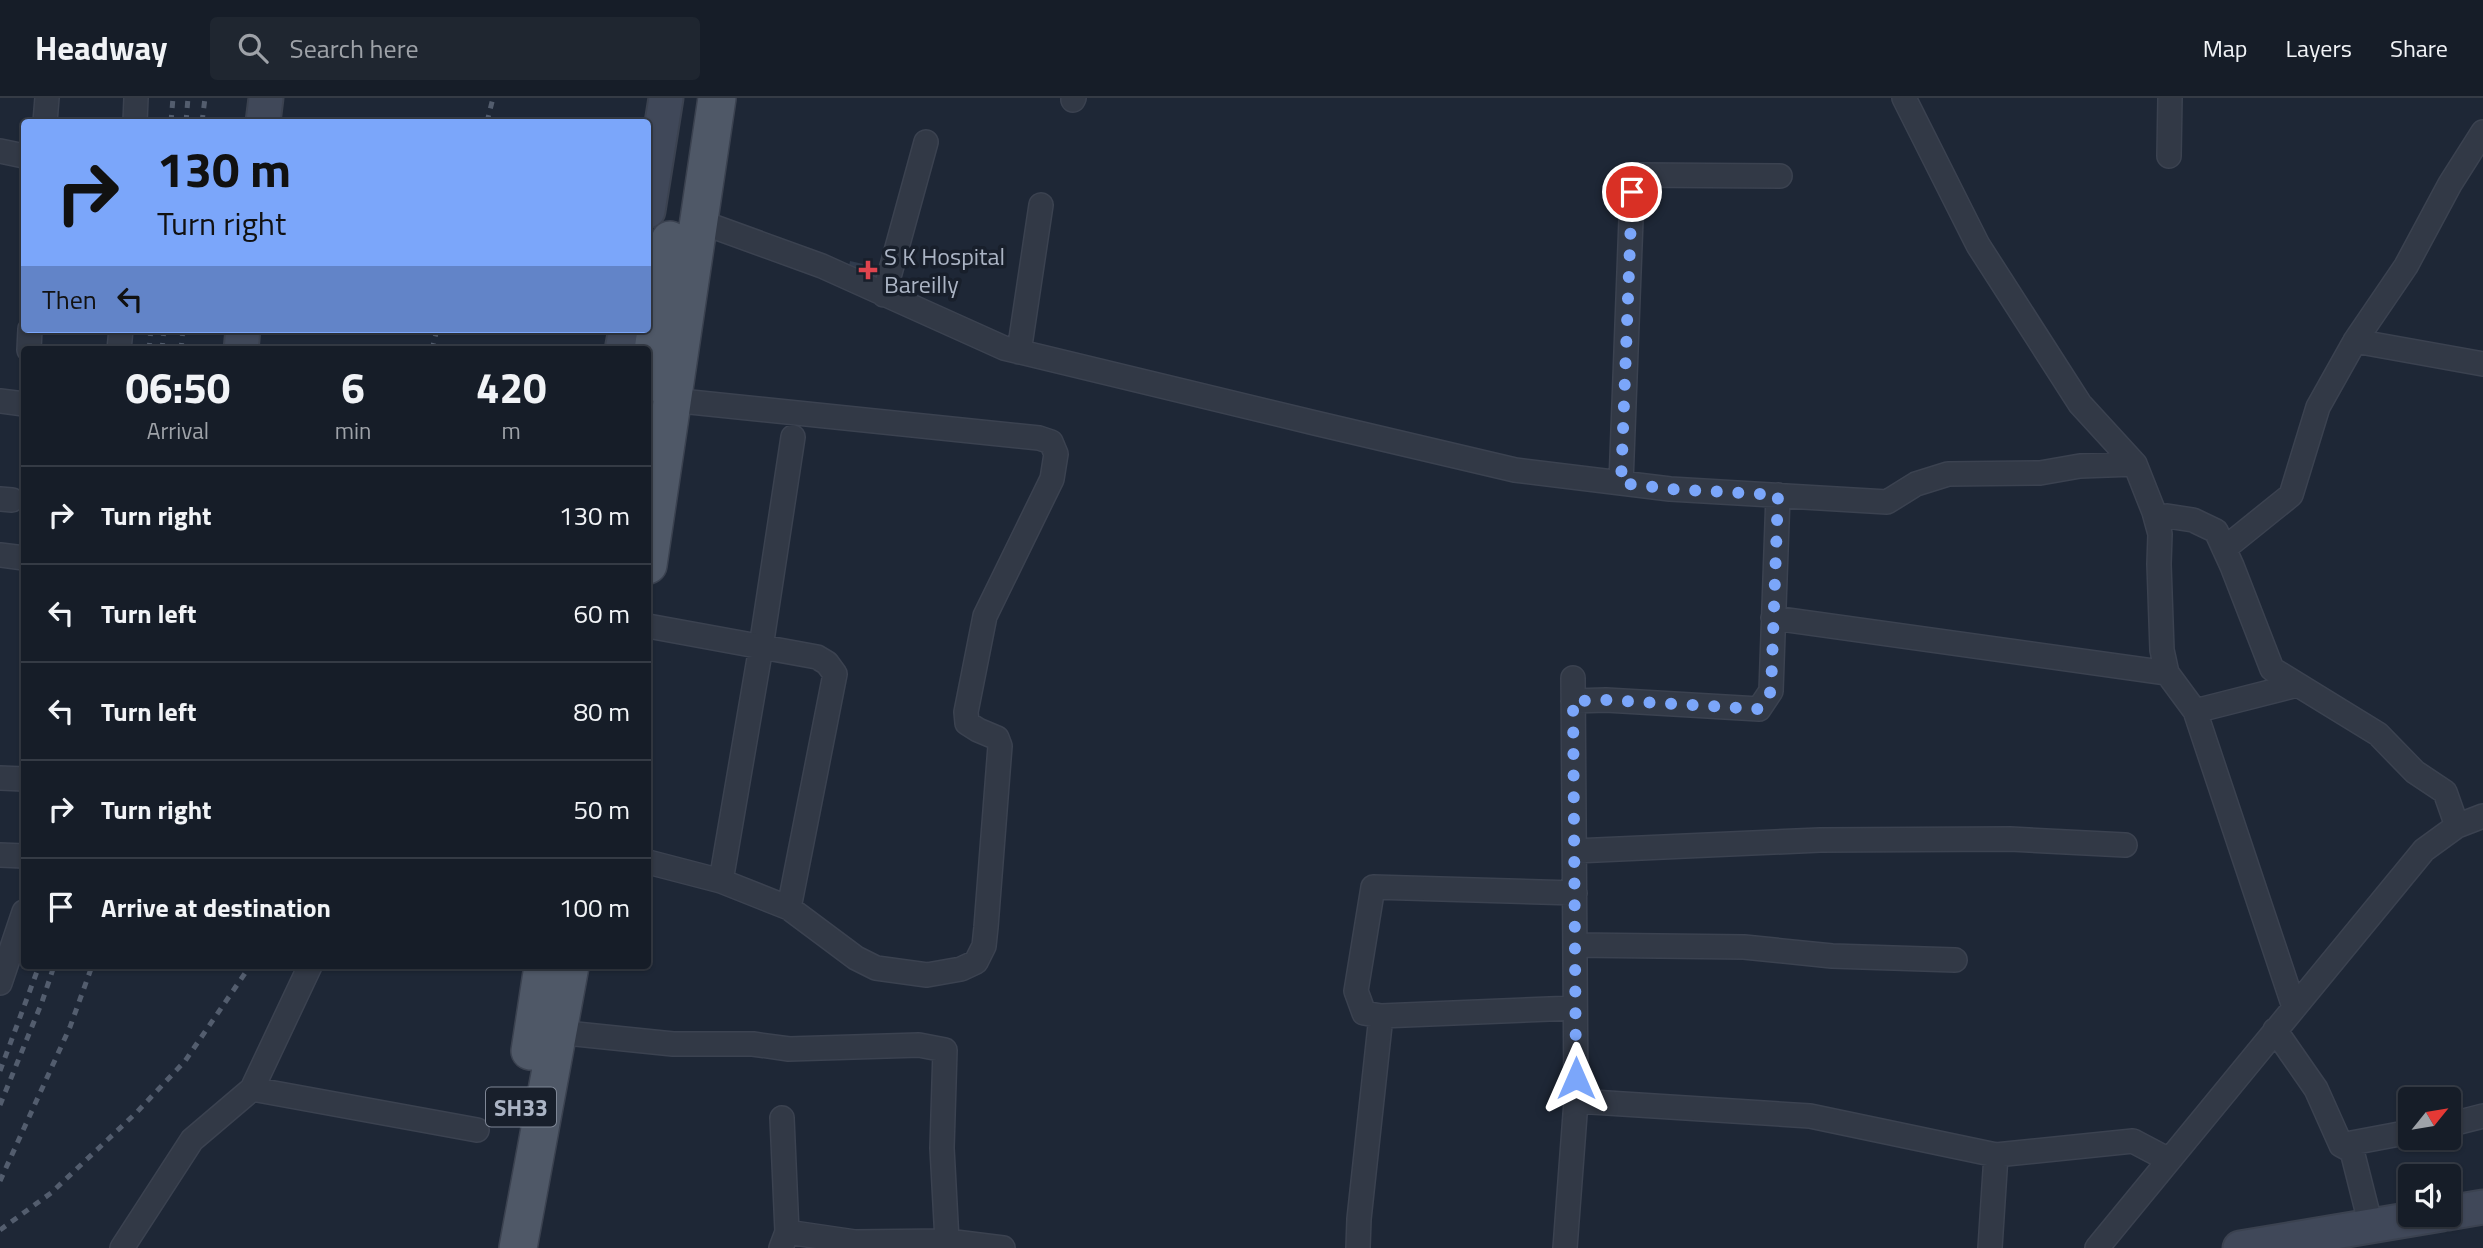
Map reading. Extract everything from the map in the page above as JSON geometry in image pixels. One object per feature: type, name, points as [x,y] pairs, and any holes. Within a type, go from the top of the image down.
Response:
[{"type":"main road","points":[[263,119],[266,98]]},
{"type":"main road","points":[[651,192],[666,98]]},
{"type":"main road","points":[[651,309],[693,98]]},
{"type":"main road","points":[[696,169],[701,98]]},
{"type":"main road","points":[[651,462],[696,169],[712,98]]},
{"type":"main road","points":[[651,518],[659,392],[698,221],[717,98]]},
{"type":"main road","points":[[651,333],[659,392]]},
{"type":"main road","name":"SH33","points":[[495,1248],[523,1099],[543,969]]},
{"type":"main road","points":[[518,1248],[569,969]]},
{"type":"main road","points":[[528,1248],[568,1033],[577,969]]},
{"type":"main road","points":[[540,1248],[587,969]]},
{"type":"main road","points":[[2461,1211],[2483,1207]]},
{"type":"main road","points":[[2240,1248],[2398,1221]]},
{"type":"street","points":[[45,119],[47,98]]},
{"type":"street","points":[[135,119],[136,98]]},
{"type":"street","points":[[1905,98],[1978,245],[2080,404],[2135,464],[2160,534],[2162,650],[2167,673],[2195,711],[2294,1007]]},
{"type":"street","points":[[2169,98],[2169,156]]},
{"type":"street","points":[[2224,549],[2291,495],[2318,407],[2355,341],[2406,265],[2450,184],[2483,132]]},
{"type":"street","points":[[884,295],[926,142]]},
{"type":"street","points":[[0,152],[21,156]]},
{"type":"street","points":[[1621,483],[1632,192],[1638,175],[1780,176]]},
{"type":"street","points":[[1019,352],[1041,205]]},
{"type":"street","points":[[698,221],[822,266],[1004,348],[1515,470],[1670,489],[1887,502],[1916,484],[1948,474],[2040,473],[2080,466],[2135,464]]},
{"type":"street","points":[[2355,341],[2483,364]]},
{"type":"street","points":[[651,863],[721,881],[789,908],[846,951],[876,968],[936,974],[961,969],[976,962],[984,946],[1000,746],[997,738],[967,723],[966,712],[985,616],[1052,479],[1056,454],[1051,442],[1039,438],[659,392]]},
{"type":"street","points":[[0,401],[21,404]]},
{"type":"street","points":[[721,881],[793,437]]},
{"type":"street","points":[[1565,1248],[1576,1101],[1573,689],[1606,700],[1759,709],[1771,691],[1778,495]]},
{"type":"street","points":[[2097,1248],[2424,850],[2474,816],[2415,772],[2378,734],[2272,669],[2216,531],[2193,520],[2167,516],[2156,518]]},
{"type":"street","points":[[0,555],[21,558]]},
{"type":"street","points":[[1773,618],[2167,673]]},
{"type":"street","points":[[651,627],[817,657],[827,663],[835,674],[789,908]]},
{"type":"street","points":[[2195,711],[2297,685]]},
{"type":"street","points":[[0,778],[21,779]]},
{"type":"street","points":[[1574,851],[1820,840],[2010,839],[2125,845]]},
{"type":"street","points":[[0,855],[21,856]]},
{"type":"street","points":[[1575,893],[1373,887],[1356,991],[1364,1013],[1381,1016],[1575,1008]]},
{"type":"street","points":[[0,983],[21,921]]},
{"type":"street","points":[[1575,945],[1744,947],[1832,956],[1955,960]]},
{"type":"street","points":[[122,1248],[192,1140],[252,1089],[309,969]]},
{"type":"street","points":[[1358,1248],[1381,1016]]},
{"type":"street","points":[[2275,1030],[2316,1089],[2342,1145],[2352,1151],[2371,1226]]},
{"type":"street","points":[[576,1034],[673,1044],[753,1044],[789,1049],[919,1045],[945,1050],[942,1148],[947,1241]]},
{"type":"street","points":[[252,1089],[477,1129]]},
{"type":"street","points":[[1576,1101],[1810,1116],[1996,1155],[2133,1141],[2169,1160]]},
{"type":"street","points":[[2461,1122],[2483,1116]]},
{"type":"street","points":[[782,1118],[784,1240],[947,1241],[1003,1248]]},
{"type":"street","points":[[2342,1145],[2398,1134]]},
{"type":"street","points":[[1990,1248],[1996,1155]]},
{"type":"building","points":[[850,261],[885,269],[880,282],[849,266]]},
{"type":"railway","points":[[171,119],[173,98]]},
{"type":"railway","points":[[186,119],[188,98]]},
{"type":"railway","points":[[202,119],[205,98]]},
{"type":"railway","points":[[488,119],[493,98]]},
{"type":"railway","points":[[149,346],[151,333]]},
{"type":"railway","points":[[162,346],[164,333]]},
{"type":"railway","points":[[181,346],[183,333]]},
{"type":"railway","points":[[433,346],[436,333]]},
{"type":"railway","points":[[0,1071],[38,969]]},
{"type":"railway","points":[[0,1105],[53,969]]},
{"type":"railway","points":[[0,1181],[70,1027],[91,969]]},
{"type":"railway","points":[[0,1230],[51,1193],[137,1112],[185,1061],[248,969]]},
{"type":"place","name":"S K Hospital Bareilly","points":[[868,270]]},
{"type":"route","points":[[1576,1078],[1573,701],[1606,700],[1759,709],[1771,691],[1778,495],[1670,489],[1621,483],[1632,192]]}]
